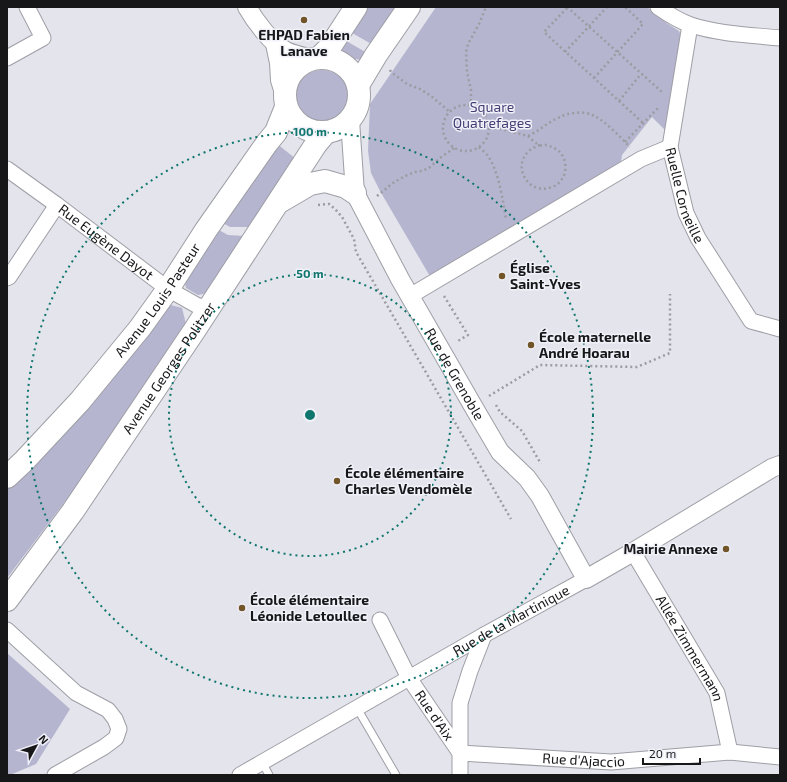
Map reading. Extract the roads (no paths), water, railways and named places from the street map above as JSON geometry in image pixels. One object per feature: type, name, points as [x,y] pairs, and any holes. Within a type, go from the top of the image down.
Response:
[{"type":"main road","points":[[316,58],[332,59],[343,65],[352,74],[358,85],[359,94],[355,112],[337,128],[313,132],[302,127],[292,118],[285,100],[286,83],[290,74],[297,67],[304,62],[316,58],[330,47],[356,7]]},
{"type":"main road","points":[[358,85],[376,55],[409,7]]},
{"type":"main road","name":"Avenue Louis Pasteur","points":[[7,477],[80,401],[140,328],[168,289],[206,230],[276,132],[285,100]]},
{"type":"main road","name":"Avenue Georges Politzer","points":[[7,600],[73,511],[186,344],[316,144],[337,128]]},
{"type":"main road","points":[[279,202],[310,184],[325,181],[364,193]]},
{"type":"street","points":[[7,58],[43,38],[27,7]]},
{"type":"street","points":[[247,7],[275,44],[286,52],[316,58]]},
{"type":"street","points":[[658,7],[677,13],[690,25],[720,31],[780,38]]},
{"type":"street","name":"Ruelle Corneille","points":[[690,25],[670,147],[686,212],[698,238],[751,321],[780,329]]},
{"type":"street","points":[[275,44],[279,63],[280,80],[285,100]]},
{"type":"street","name":"Rue de Grenoble","points":[[337,128],[352,156],[364,193],[410,296],[500,452],[527,478],[540,496],[586,579]]},
{"type":"street","points":[[410,296],[641,159],[670,147]]},
{"type":"street","name":"Rue Eugène Dayot","points":[[7,169],[168,289],[198,306],[209,307]]},
{"type":"street","points":[[7,278],[57,205]]},
{"type":"street","name":"Rue de la Martinique","points":[[240,775],[266,769],[357,708],[633,552],[772,468],[780,465]]},
{"type":"street","name":"Allée Zimmermann","points":[[633,552],[717,693],[730,752]]},
{"type":"street","name":"Rue d'Aix","points":[[380,620],[409,678],[460,753]]},
{"type":"street","points":[[7,630],[76,693],[108,710],[115,719],[119,729],[116,738],[104,747],[55,775]]},
{"type":"street","name":"Rue d'Aix","points":[[460,775],[460,702],[484,635]]},
{"type":"street","name":"Rue d'Ajaccio","points":[[460,753],[611,762],[730,752],[780,757]]},
{"type":"lane","points":[[357,708],[396,775]]},
{"type":"place","name":"EHPAD Fabien Lanave","points":[[304,20]]},
{"type":"place","name":"Église Saint-Yves","points":[[502,276]]},
{"type":"place","name":"École maternelle André Hoarau","points":[[531,345]]},
{"type":"place","name":"École élémentaire Charles Vendomèle","points":[[337,481]]},
{"type":"place","name":"Mairie Annexe","points":[[726,549]]},
{"type":"place","name":"École élémentaire Léonide Letoullec","points":[[242,608]]},
{"type":"park label","name":"Square Quatrefages","points":[[492,116]]}]
